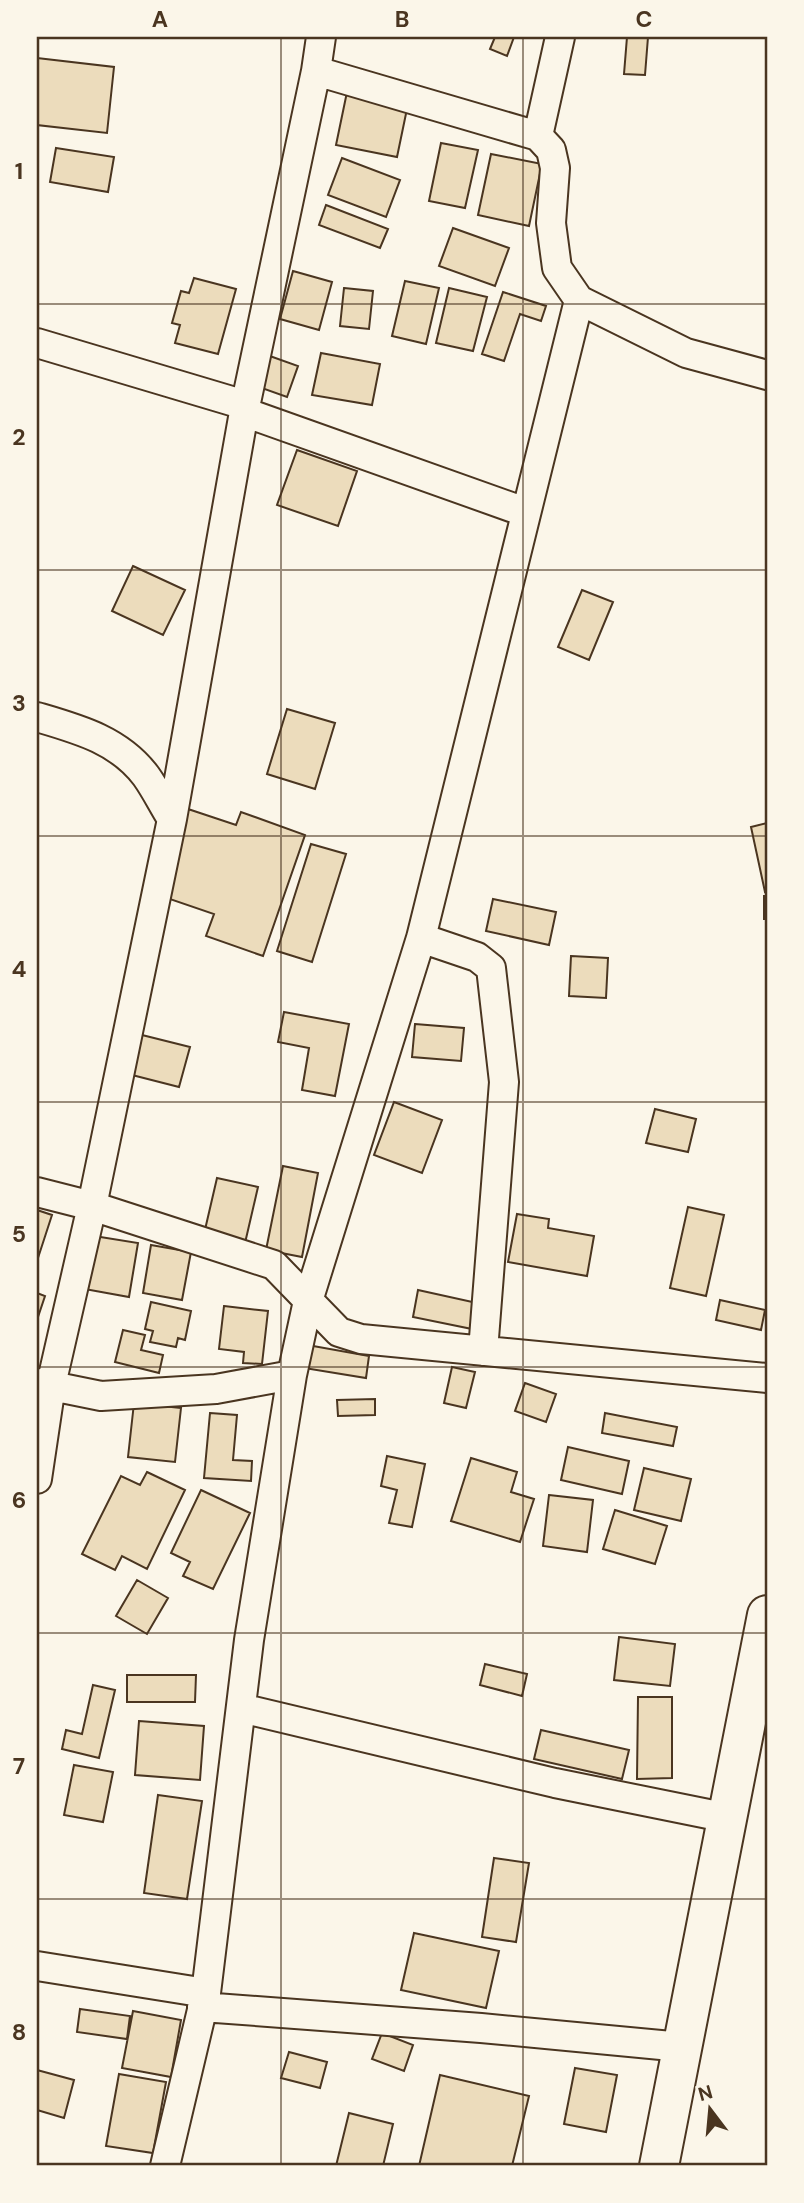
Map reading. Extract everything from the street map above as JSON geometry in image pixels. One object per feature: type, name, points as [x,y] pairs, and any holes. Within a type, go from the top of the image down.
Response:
[{"type":"main road","points":[[659,2166],[767,1615]]},
{"type":"street","points":[[37,1479],[44,1384],[92,1206],[172,819],[245,408],[316,71],[320,37]]},
{"type":"street","points":[[538,136],[560,37]]},
{"type":"street","points":[[316,71],[538,136],[551,150],[555,168],[551,223],[557,268],[579,300],[686,353],[767,375]]},
{"type":"street","points":[[165,2166],[204,2000],[249,1640],[292,1374],[308,1301],[421,938],[579,300]]},
{"type":"street","points":[[37,343],[245,408],[525,512]]},
{"type":"street","points":[[37,717],[90,733],[118,748],[146,776],[172,819]]},
{"type":"street","points":[[421,938],[477,957],[491,968],[504,1082],[483,1351]]},
{"type":"street","points":[[37,1192],[92,1206],[275,1265],[339,1332],[361,1339],[767,1378]]},
{"type":"street","points":[[44,1384],[101,1396],[216,1389],[292,1374]]},
{"type":"street","points":[[241,1708],[555,1783],[728,1818]]},
{"type":"street","points":[[37,1966],[204,2000],[682,2047]]},
{"type":"building","points":[[495,37],[514,37],[507,56],[490,49]]},
{"type":"building","points":[[627,37],[648,37],[645,75],[624,74]]},
{"type":"building","points":[[37,58],[114,67],[107,133],[37,125]]},
{"type":"building","points":[[347,92],[408,104],[397,157],[336,145]]},
{"type":"building","points":[[441,143],[478,150],[465,208],[429,201]]},
{"type":"building","points":[[56,148],[114,157],[108,192],[50,182]]},
{"type":"building","points":[[491,154],[542,164],[529,226],[478,215]]},
{"type":"building","points":[[342,158],[400,180],[386,217],[328,195]]},
{"type":"building","points":[[326,205],[388,229],[380,248],[319,225]]},
{"type":"building","points":[[453,228],[509,248],[495,286],[439,266]]},
{"type":"building","points":[[293,271],[332,282],[319,330],[280,319]]},
{"type":"building","points":[[194,278],[236,289],[218,354],[175,343],[180,325],[172,323],[181,291],[189,293]]},
{"type":"building","points":[[405,281],[439,288],[426,344],[392,336]]},
{"type":"building","points":[[344,288],[373,291],[369,329],[340,326]]},
{"type":"building","points":[[449,288],[487,297],[473,351],[436,343]]},
{"type":"building","points":[[503,292],[546,306],[541,321],[520,314],[504,361],[482,354]]},
{"type":"building","points":[[321,353],[380,364],[372,405],[312,395]]},
{"type":"building","points":[[267,355],[298,366],[287,397],[256,386]]},
{"type":"building","points":[[297,450],[357,471],[338,526],[277,505]]},
{"type":"building","points":[[133,566],[185,590],[163,635],[112,611]]},
{"type":"building","points":[[582,590],[613,602],[589,660],[558,647]]},
{"type":"building","points":[[287,709],[335,723],[315,789],[267,774]]},
{"type":"building","points":[[188,809],[236,825],[241,812],[305,835],[263,956],[206,936],[214,914],[158,895]]},
{"type":"building","points":[[767,823],[767,891],[765,892],[751,827]]},
{"type":"building","points":[[311,844],[346,854],[312,962],[277,951]]},
{"type":"building","points":[[764,896],[767,896],[767,919],[764,919]]},
{"type":"building","points":[[493,899],[556,912],[549,945],[486,931]]},
{"type":"building","points":[[571,956],[608,958],[606,998],[569,996]]},
{"type":"building","points":[[284,1012],[349,1024],[335,1096],[302,1090],[309,1048],[278,1042]]},
{"type":"building","points":[[415,1024],[464,1028],[461,1061],[412,1057]]},
{"type":"building","points":[[142,1035],[190,1047],[179,1087],[132,1075]]},
{"type":"building","points":[[394,1102],[442,1120],[422,1173],[374,1155]]},
{"type":"building","points":[[655,1109],[696,1119],[688,1152],[646,1143]]},
{"type":"building","points":[[283,1166],[318,1173],[302,1257],[266,1250]]},
{"type":"building","points":[[217,1178],[258,1187],[245,1243],[204,1234]]},
{"type":"building","points":[[688,1207],[724,1215],[706,1296],[670,1288]]},
{"type":"building","points":[[37,1210],[52,1215],[37,1261]]},
{"type":"building","points":[[517,1214],[549,1219],[548,1228],[594,1236],[587,1276],[508,1262]]},
{"type":"building","points":[[88,1235],[138,1243],[129,1297],[79,1288]]},
{"type":"building","points":[[151,1245],[191,1252],[182,1300],[143,1293]]},
{"type":"building","points":[[418,1290],[477,1303],[472,1329],[413,1317]]},
{"type":"building","points":[[37,1293],[45,1296],[37,1320]]},
{"type":"building","points":[[720,1300],[765,1310],[761,1330],[716,1320]]},
{"type":"building","points":[[151,1302],[191,1311],[185,1340],[178,1338],[176,1347],[150,1342],[153,1331],[145,1329]]},
{"type":"building","points":[[224,1306],[268,1311],[262,1364],[243,1363],[244,1352],[219,1349]]},
{"type":"building","points":[[123,1330],[145,1335],[141,1350],[163,1355],[159,1373],[115,1362]]},
{"type":"building","points":[[302,1344],[369,1356],[366,1378],[298,1367]]},
{"type":"building","points":[[452,1367],[475,1372],[466,1408],[444,1403]]},
{"type":"building","points":[[525,1383],[556,1394],[546,1422],[515,1411]]},
{"type":"building","points":[[375,1399],[375,1415],[338,1416],[337,1400]]},
{"type":"building","points":[[134,1403],[181,1408],[175,1462],[128,1457]]},
{"type":"building","points":[[210,1413],[237,1415],[233,1460],[252,1461],[251,1481],[204,1478]]},
{"type":"building","points":[[605,1413],[677,1427],[673,1446],[602,1433]]},
{"type":"building","points":[[568,1447],[629,1461],[622,1494],[561,1480]]},
{"type":"building","points":[[387,1456],[425,1464],[412,1527],[389,1523],[397,1490],[381,1486]]},
{"type":"building","points":[[471,1458],[517,1472],[511,1492],[534,1499],[520,1542],[451,1521]]},
{"type":"building","points":[[644,1468],[691,1479],[681,1521],[634,1510]]},
{"type":"building","points":[[147,1472],[185,1490],[147,1569],[122,1556],[115,1570],[82,1554],[121,1476],[140,1485]]},
{"type":"building","points":[[201,1490],[250,1513],[213,1589],[183,1576],[190,1562],[171,1553]]},
{"type":"building","points":[[549,1495],[593,1500],[587,1552],[543,1546]]},
{"type":"building","points":[[615,1510],[667,1526],[655,1564],[603,1549]]},
{"type":"building","points":[[137,1580],[168,1598],[147,1634],[116,1616]]},
{"type":"building","points":[[619,1637],[675,1644],[670,1686],[614,1680]]},
{"type":"building","points":[[485,1664],[527,1674],[522,1696],[480,1685]]},
{"type":"building","points":[[127,1675],[196,1675],[195,1702],[127,1702]]},
{"type":"building","points":[[93,1685],[115,1690],[99,1758],[62,1749],[66,1730],[82,1734]]},
{"type":"building","points":[[638,1697],[672,1697],[672,1778],[637,1779]]},
{"type":"building","points":[[139,1721],[204,1726],[200,1780],[135,1775]]},
{"type":"building","points":[[541,1730],[629,1750],[622,1779],[534,1759]]},
{"type":"building","points":[[74,1765],[113,1772],[103,1822],[64,1815]]},
{"type":"building","points":[[158,1795],[202,1801],[187,1899],[144,1893]]},
{"type":"building","points":[[494,1858],[529,1863],[516,1942],[482,1937]]},
{"type":"building","points":[[414,1933],[499,1951],[486,2008],[401,1990]]},
{"type":"building","points":[[80,2009],[130,2016],[127,2039],[77,2032]]},
{"type":"building","points":[[133,2011],[181,2020],[171,2077],[122,2068]]},
{"type":"building","points":[[382,2033],[413,2045],[404,2071],[372,2059]]},
{"type":"building","points":[[289,2052],[327,2062],[320,2088],[281,2078]]},
{"type":"building","points":[[575,2068],[617,2075],[606,2132],[564,2124]]},
{"type":"building","points":[[37,2070],[74,2080],[64,2118],[37,2110]]},
{"type":"building","points":[[119,2074],[166,2082],[153,2153],[106,2146]]},
{"type":"building","points":[[440,2075],[529,2096],[512,2166],[419,2166]]},
{"type":"building","points":[[349,2113],[393,2124],[383,2166],[336,2166]]}]
